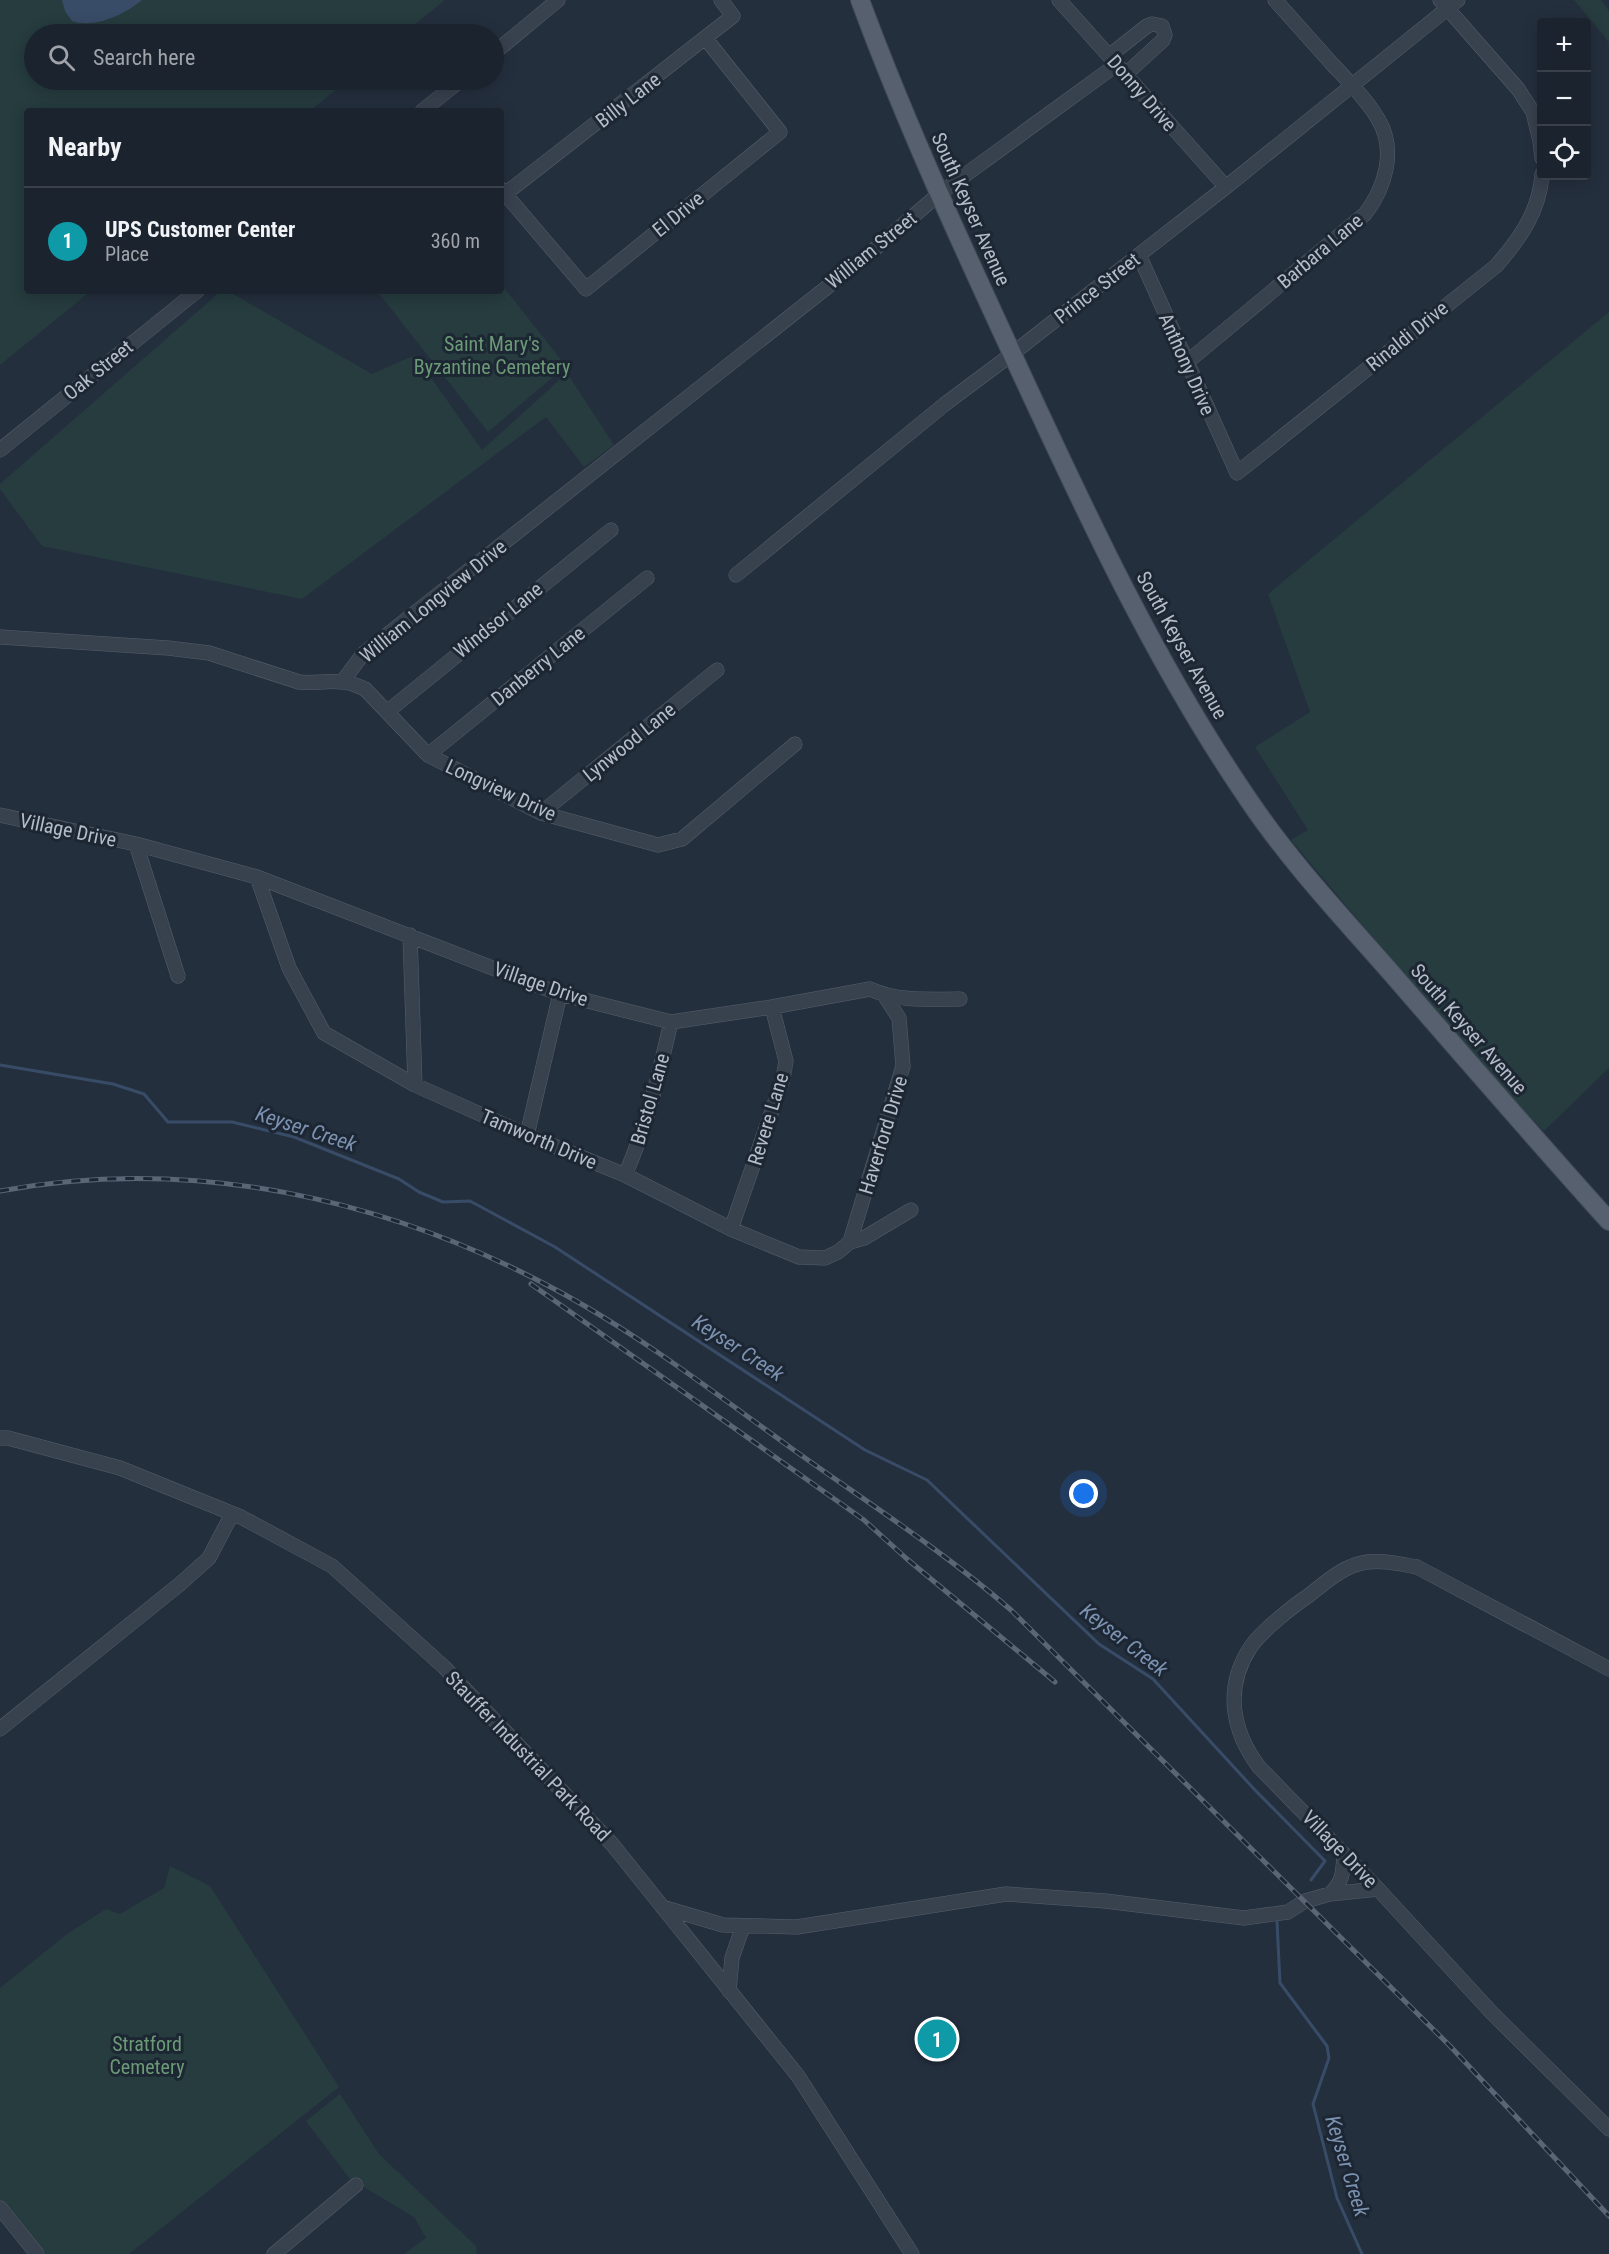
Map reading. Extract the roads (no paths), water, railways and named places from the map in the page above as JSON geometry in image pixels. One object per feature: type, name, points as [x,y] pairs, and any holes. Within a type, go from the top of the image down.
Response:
[{"type":"main road","name":"South Keyser Avenue","points":[[860,0],[890,81],[1012,354],[1098,538],[1161,659],[1197,722],[1251,804],[1303,873],[1609,1221]]},
{"type":"street","points":[[504,45],[558,0]]},
{"type":"street","name":"Billy Lane","points":[[504,191],[734,16],[721,0]]},
{"type":"street","name":"Donny Drive","points":[[1059,0],[1226,187]]},
{"type":"street","name":"Barbara Lane","points":[[1186,363],[1365,214],[1378,197],[1385,179],[1386,141],[1379,120],[1275,0]]},
{"type":"street","points":[[1449,3],[1518,88],[1533,112],[1537,129]]},
{"type":"street","name":"Prince Street","points":[[736,575],[936,411],[1226,187],[1449,3]]},
{"type":"street","name":"El Drive","points":[[504,193],[586,289],[780,132],[706,39]]},
{"type":"street","name":"William Street","points":[[631,442],[869,254],[939,194],[1117,65]]},
{"type":"street","points":[[438,106],[452,90]]},
{"type":"street","name":"Rinaldi Drive","points":[[1237,473],[1496,266],[1517,242],[1529,221],[1541,180]]},
{"type":"street","name":"Anthony Drive","points":[[1138,255],[1237,473]]},
{"type":"street","name":"Oak Street","points":[[0,450],[193,294]]},
{"type":"street","name":"William Longview Drive","points":[[342,682],[363,654],[631,442]]},
{"type":"street","name":"Windsor Lane","points":[[387,712],[611,530]]},
{"type":"street","name":"Danberry Lane","points":[[428,755],[647,578]]},
{"type":"street","points":[[0,637],[209,653],[299,682],[313,684],[342,682]]},
{"type":"street","name":"Lynwood Lane","points":[[541,813],[717,670]]},
{"type":"street","name":"Longview Drive","points":[[342,682],[365,689],[428,755],[541,813],[658,844],[682,839],[795,744]]},
{"type":"street","name":"Village Drive","points":[[0,815],[136,844],[257,877],[560,994],[671,1022],[772,1007],[853,990],[870,989],[884,995],[916,999],[960,999]]},
{"type":"street","name":"Village Drive","points":[[136,844],[178,976]]},
{"type":"street","name":"Tamworth Drive","points":[[257,877],[289,968],[324,1033],[415,1085],[527,1135],[625,1175],[731,1229],[799,1257],[825,1258],[911,1210]]},
{"type":"street","points":[[410,935],[415,1085]]},
{"type":"street","points":[[527,1135],[560,994]]},
{"type":"street","name":"Haverford Drive","points":[[850,1242],[903,1066],[899,1018],[884,995]]},
{"type":"street","name":"Revere Lane","points":[[731,1229],[783,1079],[786,1060],[772,1007]]},
{"type":"street","name":"Bristol Lane","points":[[625,1175],[639,1144],[658,1080],[671,1022]]},
{"type":"street","name":"Stauffer Industrial Park Road","points":[[0,1438],[8,1438],[120,1468],[232,1514],[332,1566],[444,1667],[612,1844],[798,2076],[912,2254]]},
{"type":"street","points":[[0,1729],[209,1558],[232,1514]]},
{"type":"street","name":"Village Drive","points":[[1609,1670],[1417,1567],[1388,1561],[1365,1562],[1341,1571],[1294,1605],[1251,1646],[1241,1665],[1233,1699],[1239,1733],[1248,1752],[1259,1767],[1378,1888],[1492,2013],[1609,2129]]},
{"type":"street","points":[[1330,1894],[1339,1886],[1342,1878],[1344,1854]]},
{"type":"street","points":[[662,1907],[723,1925],[797,1927],[1006,1894],[1104,1901],[1244,1918],[1288,1912],[1305,1901],[1330,1894],[1378,1888]]},
{"type":"street","points":[[729,1991],[732,1958],[743,1926]]},
{"type":"street","points":[[274,2254],[356,2185]]},
{"type":"street","points":[[0,2208],[37,2254]]},
{"type":"water","points":[[62,0],[142,0],[109,19],[81,23],[72,21],[65,11]]},
{"type":"waterway","name":"Keyser Creek","points":[[0,1065],[113,1084],[144,1094],[168,1122],[232,1122],[294,1137],[399,1179],[419,1192],[443,1202],[470,1201],[555,1247],[865,1450],[927,1480],[1099,1644],[1153,1679],[1254,1789],[1325,1861],[1311,1880]]},
{"type":"waterway","name":"Keyser Creek","points":[[1277,1922],[1280,1983],[1327,2046],[1329,2058],[1313,2104],[1337,2198],[1362,2254]]},
{"type":"railway","points":[[0,1191],[72,1181],[145,1179],[217,1183],[288,1193],[359,1210],[428,1232],[495,1259],[560,1292],[620,1327],[931,1546],[1011,1610],[1450,2046],[1609,2216]]},
{"type":"railway","points":[[531,1284],[864,1520],[907,1559],[1055,1682]]},
{"type":"place","name":"UPS Customer Center","points":[[937,2039]]},
{"type":"park label","name":"Saint Mary's Byzantine Cemetery","points":[[492,356]]},
{"type":"park label","name":"Stratford Cemetery","points":[[147,2056]]}]
